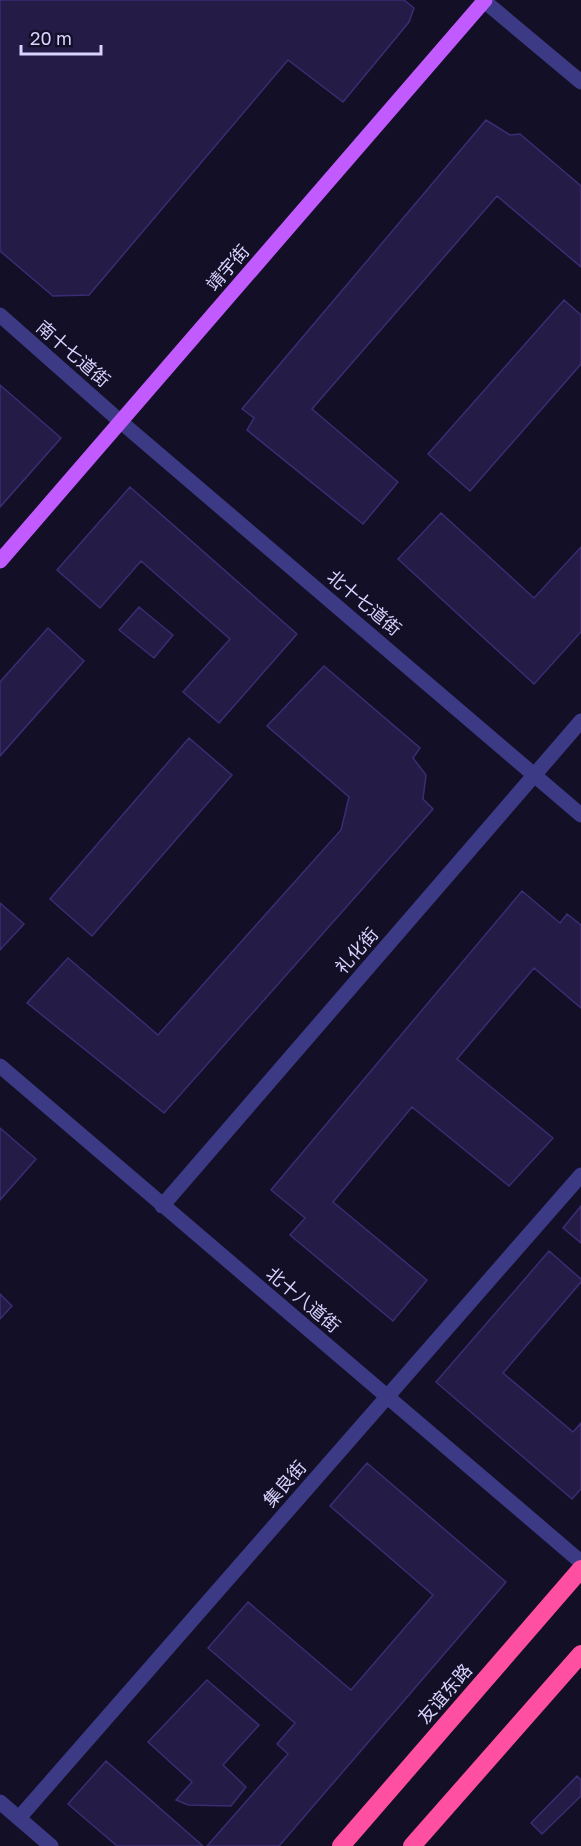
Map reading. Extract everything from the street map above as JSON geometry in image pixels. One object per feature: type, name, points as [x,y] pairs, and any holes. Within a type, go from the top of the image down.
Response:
[{"type":"highway","name":"友谊东路","points":[[340,1846],[581,1569]]},
{"type":"highway","points":[[412,1846],[581,1654]]},
{"type":"main road","name":"靖宇街","points":[[0,561],[484,0]]},
{"type":"street","points":[[484,0],[581,82]]},
{"type":"street","name":"南十七道街","points":[[0,315],[121,422]]},
{"type":"street","name":"北十七道街","points":[[121,422],[581,815]]},
{"type":"street","name":"礼化街","points":[[162,1206],[581,720]]},
{"type":"street","name":"北十八道街","points":[[0,1066],[581,1562]]},
{"type":"street","name":"集良街","points":[[19,1818],[581,1175]]},
{"type":"street","points":[[0,1802],[51,1846]]},
{"type":"building","points":[[0,0],[404,0],[414,8],[409,22],[343,102],[288,60],[89,295],[53,296],[0,251]]},
{"type":"building","points":[[486,120],[510,135],[520,134],[581,186],[581,267],[497,196],[312,409],[398,482],[363,524],[247,430],[254,418],[242,409]]},
{"type":"building","points":[[564,300],[581,315],[581,364],[470,491],[428,454]]},
{"type":"building","points":[[0,385],[61,438],[0,507]]},
{"type":"building","points":[[130,487],[297,634],[219,723],[183,692],[230,639],[141,561],[100,608],[57,570]]},
{"type":"building","points":[[441,513],[534,598],[581,547],[581,632],[534,684],[398,559]]},
{"type":"building","points":[[139,607],[173,635],[154,658],[119,630]]},
{"type":"building","points":[[48,628],[84,661],[0,756],[0,682]]},
{"type":"building","points":[[324,666],[420,748],[413,758],[426,775],[423,799],[433,809],[164,1113],[27,1003],[68,958],[158,1035],[341,830],[349,797],[267,726]]},
{"type":"building","points":[[189,738],[232,775],[92,936],[50,899]]},
{"type":"building","points":[[522,891],[560,923],[567,914],[581,925],[581,1008],[534,968],[457,1059],[553,1138],[509,1186],[412,1107],[333,1202],[427,1280],[393,1321],[290,1235],[305,1218],[271,1190]]},
{"type":"building","points":[[0,903],[24,924],[0,950]]},
{"type":"building","points":[[0,1128],[36,1159],[0,1200]]},
{"type":"building","points":[[581,1206],[581,1243],[563,1228]]},
{"type":"building","points":[[549,1251],[581,1279],[581,1282],[503,1373],[573,1432],[581,1423],[581,1489],[572,1499],[436,1382]]},
{"type":"building","points":[[0,1294],[12,1306],[0,1319]]},
{"type":"building","points":[[367,1463],[506,1582],[279,1846],[207,1846],[288,1754],[277,1744],[295,1723],[208,1648],[248,1602],[351,1690],[433,1595],[330,1506]]},
{"type":"building","points":[[207,1680],[259,1725],[223,1765],[246,1787],[231,1806],[188,1805],[176,1800],[192,1782],[148,1742]]},
{"type":"building","points":[[106,1761],[203,1846],[117,1846],[68,1804]]},
{"type":"building","points":[[577,1776],[581,1780],[581,1796],[542,1834],[531,1823]]}]
